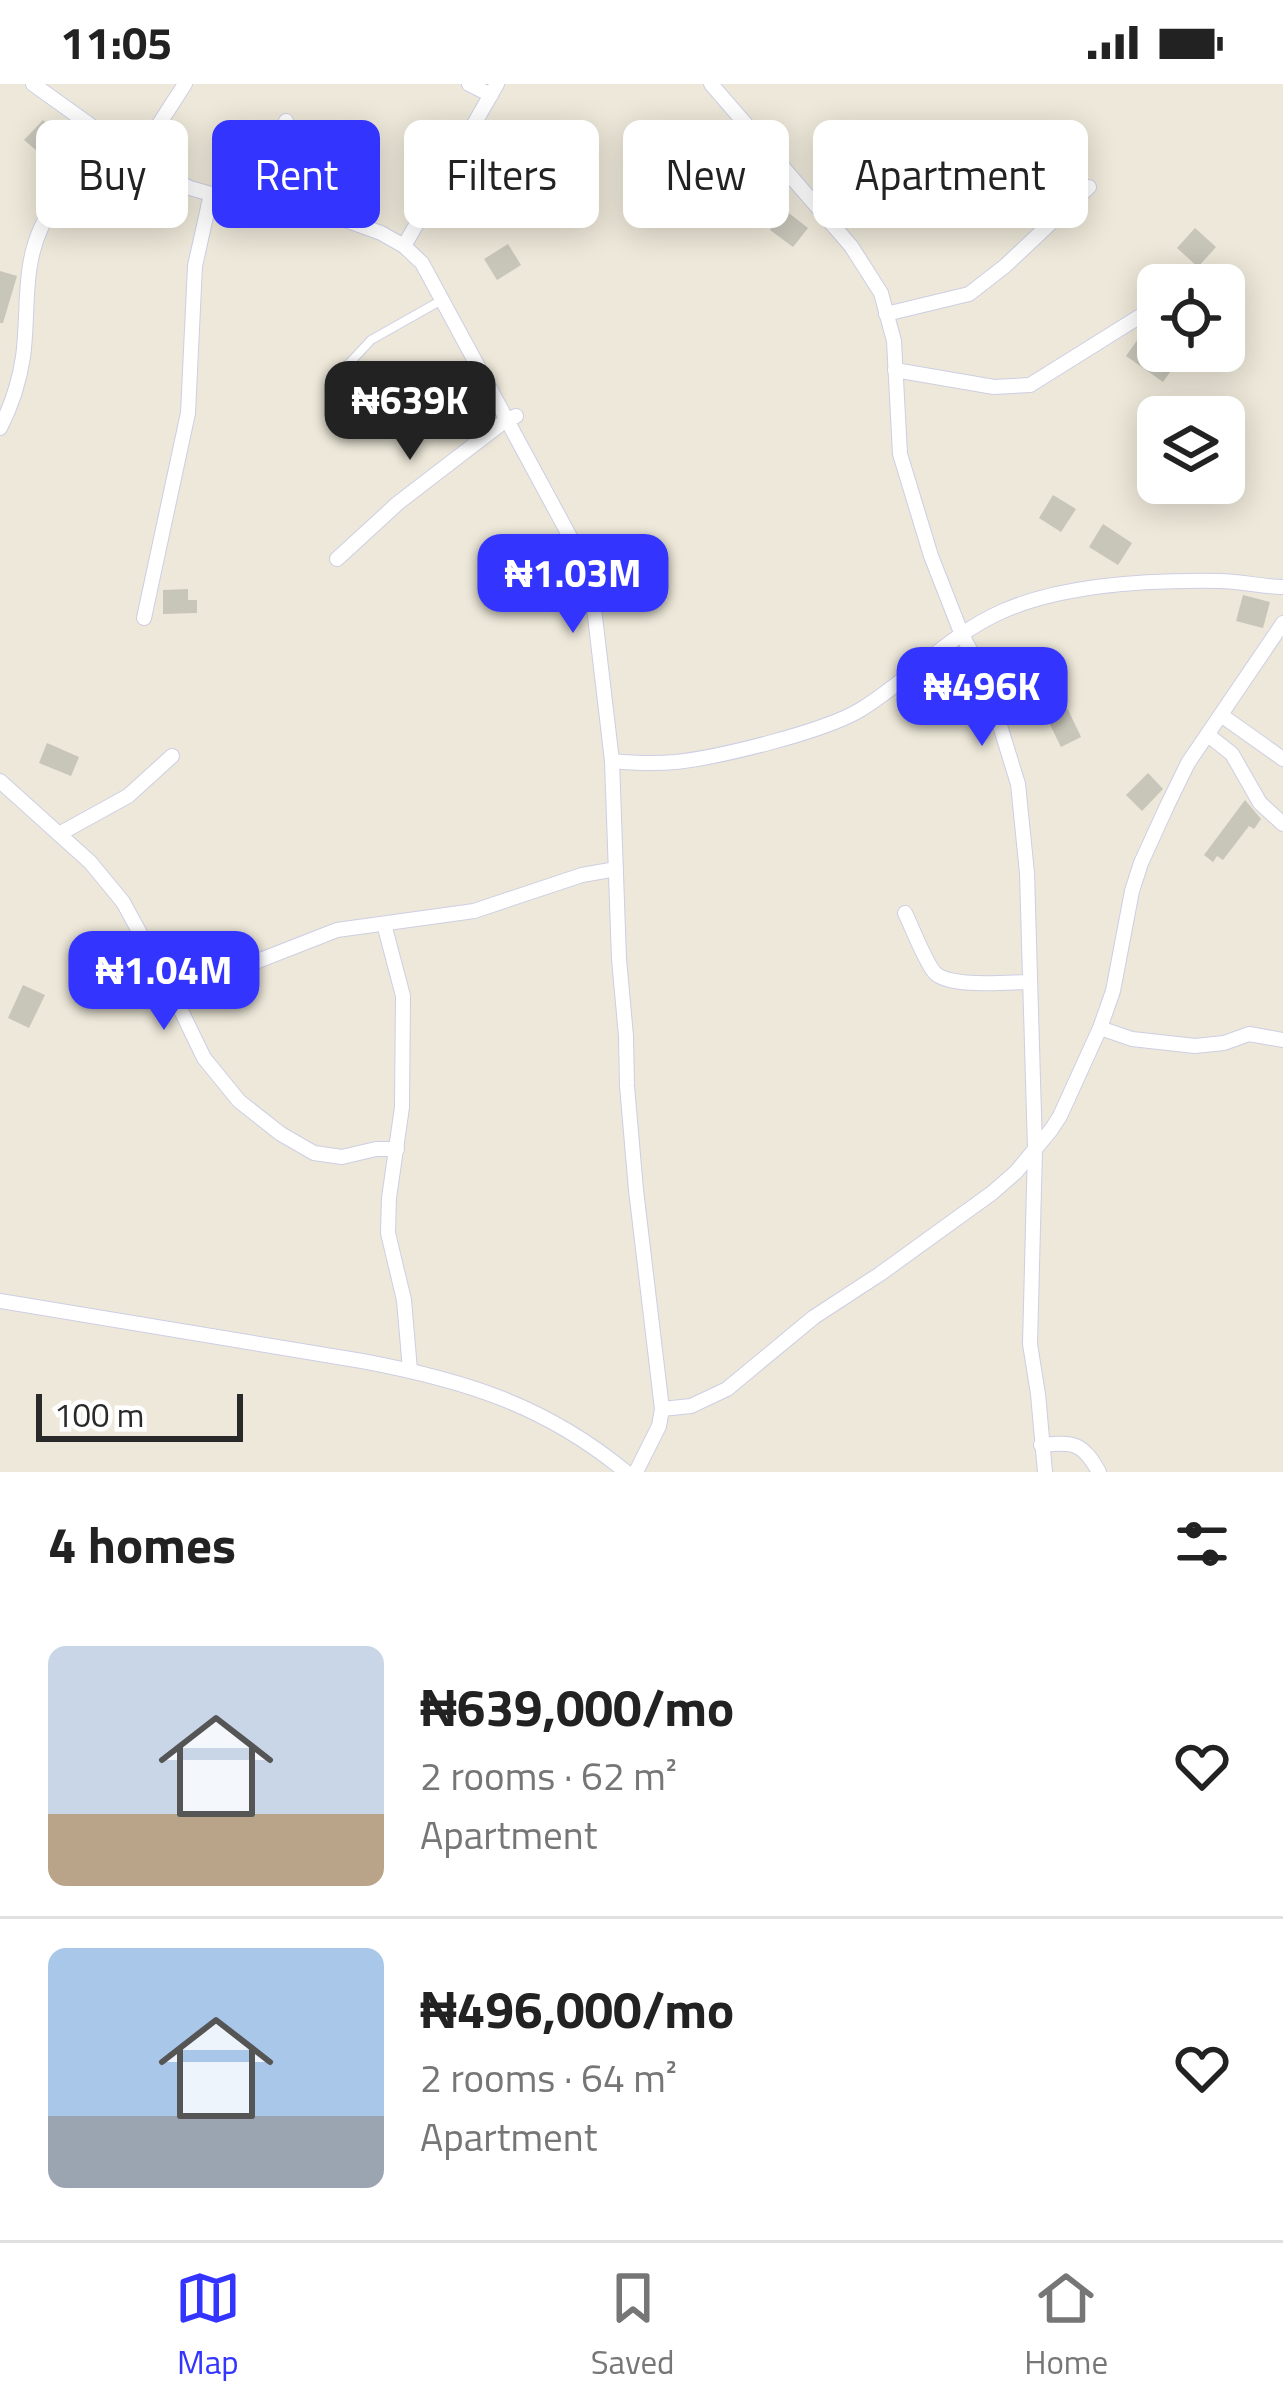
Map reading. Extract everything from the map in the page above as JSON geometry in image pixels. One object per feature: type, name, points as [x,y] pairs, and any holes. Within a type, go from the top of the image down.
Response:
[{"type":"street","points":[[33,84],[83,120]]},
{"type":"street","points":[[161,120],[185,84]]},
{"type":"street","points":[[404,246],[494,90],[469,84]]},
{"type":"street","points":[[711,84],[850,246],[881,293],[894,341],[900,454],[931,556],[985,677],[1018,784],[1028,873],[1035,1149],[1030,1344],[1045,1472]]},
{"type":"street","points":[[144,618],[188,413],[195,266],[211,194],[188,187]]},
{"type":"street","points":[[886,314],[969,294],[1089,188]]},
{"type":"street","points":[[0,428],[19,379],[27,286],[41,228]]},
{"type":"street","points":[[367,228],[404,246],[422,263],[511,418],[582,559],[594,608],[612,761],[632,1149],[662,1409],[659,1426],[636,1472]]},
{"type":"street","points":[[896,370],[994,387],[1030,385],[1137,317]]},
{"type":"street","points":[[337,559],[398,503],[511,418]]},
{"type":"street","points":[[612,761],[678,762],[786,737],[856,713],[962,634],[1004,611],[1087,589],[1223,580],[1283,587]]},
{"type":"street","points":[[662,1409],[691,1406],[727,1389],[814,1317],[992,1193],[1035,1149],[1060,1116],[1100,1028],[1113,991],[1141,863],[1188,763],[1280,634]]},
{"type":"street","points":[[1221,715],[1283,759]]},
{"type":"street","points":[[1208,734],[1232,754],[1260,803],[1283,824]]},
{"type":"street","points":[[59,834],[128,796],[172,756]]},
{"type":"street","points":[[0,781],[90,862],[123,902],[204,1058],[239,1101],[314,1153],[342,1157],[397,1149]]},
{"type":"street","points":[[173,994],[337,930],[474,911],[582,875],[616,869]]},
{"type":"street","points":[[905,914],[935,973],[968,982],[1029,982]]},
{"type":"street","points":[[384,924],[403,996],[405,1039],[388,1233],[404,1300],[410,1370]]},
{"type":"street","points":[[1100,1028],[1132,1039],[1195,1046],[1249,1034],[1283,1040]]},
{"type":"street","points":[[0,1301],[410,1370],[488,1391],[530,1408],[626,1472]]},
{"type":"street","points":[[1041,1445],[1076,1444],[1089,1453],[1099,1472]]},
{"type":"lane","points":[[342,371],[371,340],[441,300]]},
{"type":"building","points":[[36,127],[36,150],[24,140]]},
{"type":"building","points":[[789,213],[808,228],[793,247],[770,230],[789,228]]},
{"type":"building","points":[[1195,228],[1216,247],[1201,264],[1177,248]]},
{"type":"building","points":[[508,244],[521,265],[497,280],[484,259]]},
{"type":"building","points":[[0,271],[17,276],[3,323],[0,323]]},
{"type":"building","points":[[1137,340],[1137,364],[1126,356]]},
{"type":"building","points":[[1149,372],[1170,372],[1163,382]]},
{"type":"building","points":[[1053,495],[1076,509],[1061,532],[1039,518]]},
{"type":"building","points":[[1103,524],[1132,543],[1118,565],[1089,547]]},
{"type":"building","points":[[188,589],[188,600],[197,600],[197,613],[163,614],[163,590]]},
{"type":"building","points":[[1243,595],[1270,602],[1263,628],[1236,621]]},
{"type":"building","points":[[1053,678],[1081,737],[1061,747],[1032,688]]},
{"type":"building","points":[[47,743],[79,757],[71,776],[39,763]]},
{"type":"building","points":[[1148,773],[1163,789],[1142,811],[1126,795]]},
{"type":"building","points":[[1245,800],[1261,819],[1254,829],[1249,826],[1223,860],[1217,856],[1213,862],[1204,855]]},
{"type":"building","points":[[23,985],[45,995],[29,1028],[8,1018]]}]
